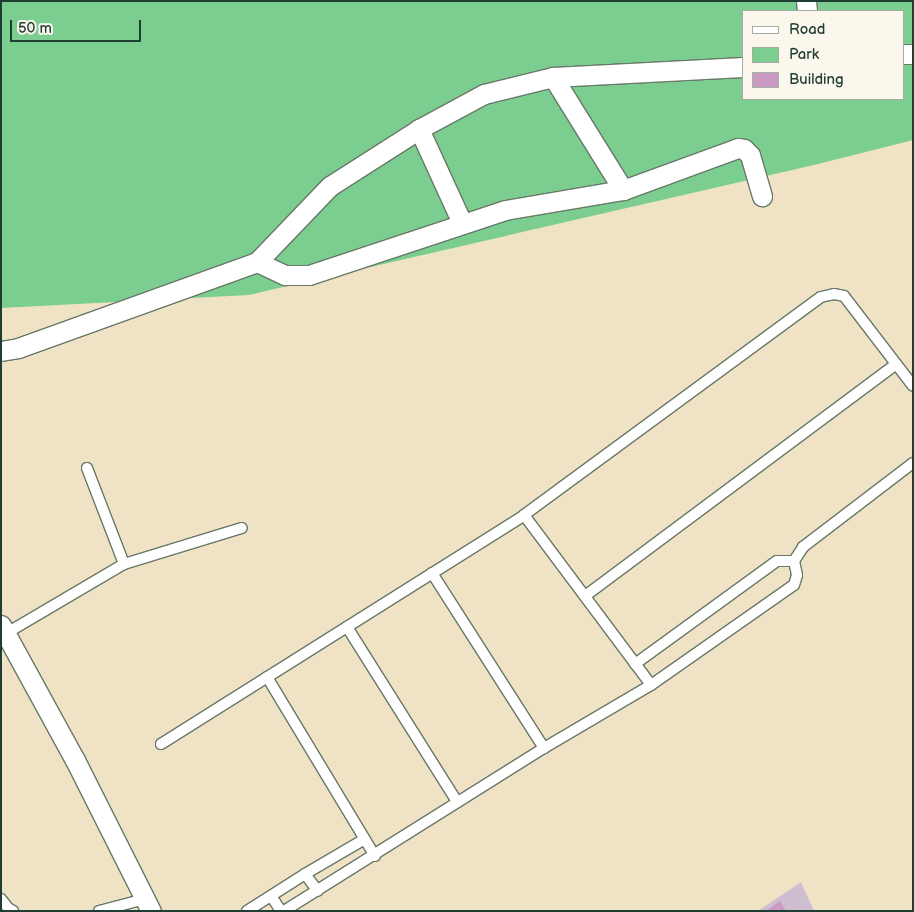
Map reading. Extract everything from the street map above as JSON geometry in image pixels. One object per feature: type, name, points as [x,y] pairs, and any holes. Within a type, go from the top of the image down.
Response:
[{"type":"street","points":[[1,351],[27,345],[258,262],[330,186],[419,129],[484,94],[553,77],[742,67]]},
{"type":"street","points":[[553,77],[623,190]]},
{"type":"street","points":[[419,129],[462,223]]},
{"type":"street","points":[[258,262],[285,275],[309,275],[505,210],[623,190],[738,148],[744,149],[750,155],[762,196]]},
{"type":"street","points":[[2,632],[75,760],[148,905]]},
{"type":"lane","points":[[161,744],[524,515],[821,297],[834,294],[844,296],[913,386]]},
{"type":"lane","points":[[585,596],[896,364]]},
{"type":"lane","points":[[271,896],[283,911],[375,856],[544,748],[651,685],[794,585],[797,575],[794,561],[803,547],[913,463]]},
{"type":"lane","points":[[87,468],[124,564]]},
{"type":"lane","points":[[524,515],[651,685]]},
{"type":"lane","points":[[2,632],[124,564],[242,528]]},
{"type":"lane","points":[[636,664],[777,561],[794,561]]},
{"type":"lane","points":[[432,573],[544,748]]},
{"type":"lane","points":[[347,626],[457,802]]},
{"type":"lane","points":[[267,677],[375,856]]},
{"type":"lane","points":[[247,911],[365,839]]},
{"type":"lane","points":[[305,874],[318,891]]},
{"type":"lane","points":[[1,899],[13,911]]},
{"type":"lane","points":[[99,911],[148,905]]},
{"type":"shaded area","points":[[801,882],[814,911],[758,911]]},
{"type":"green space","points":[[1,1],[913,1],[913,140],[818,164],[249,295],[1,308]]},
{"type":"building","points":[[780,901],[786,911],[766,911]]}]
